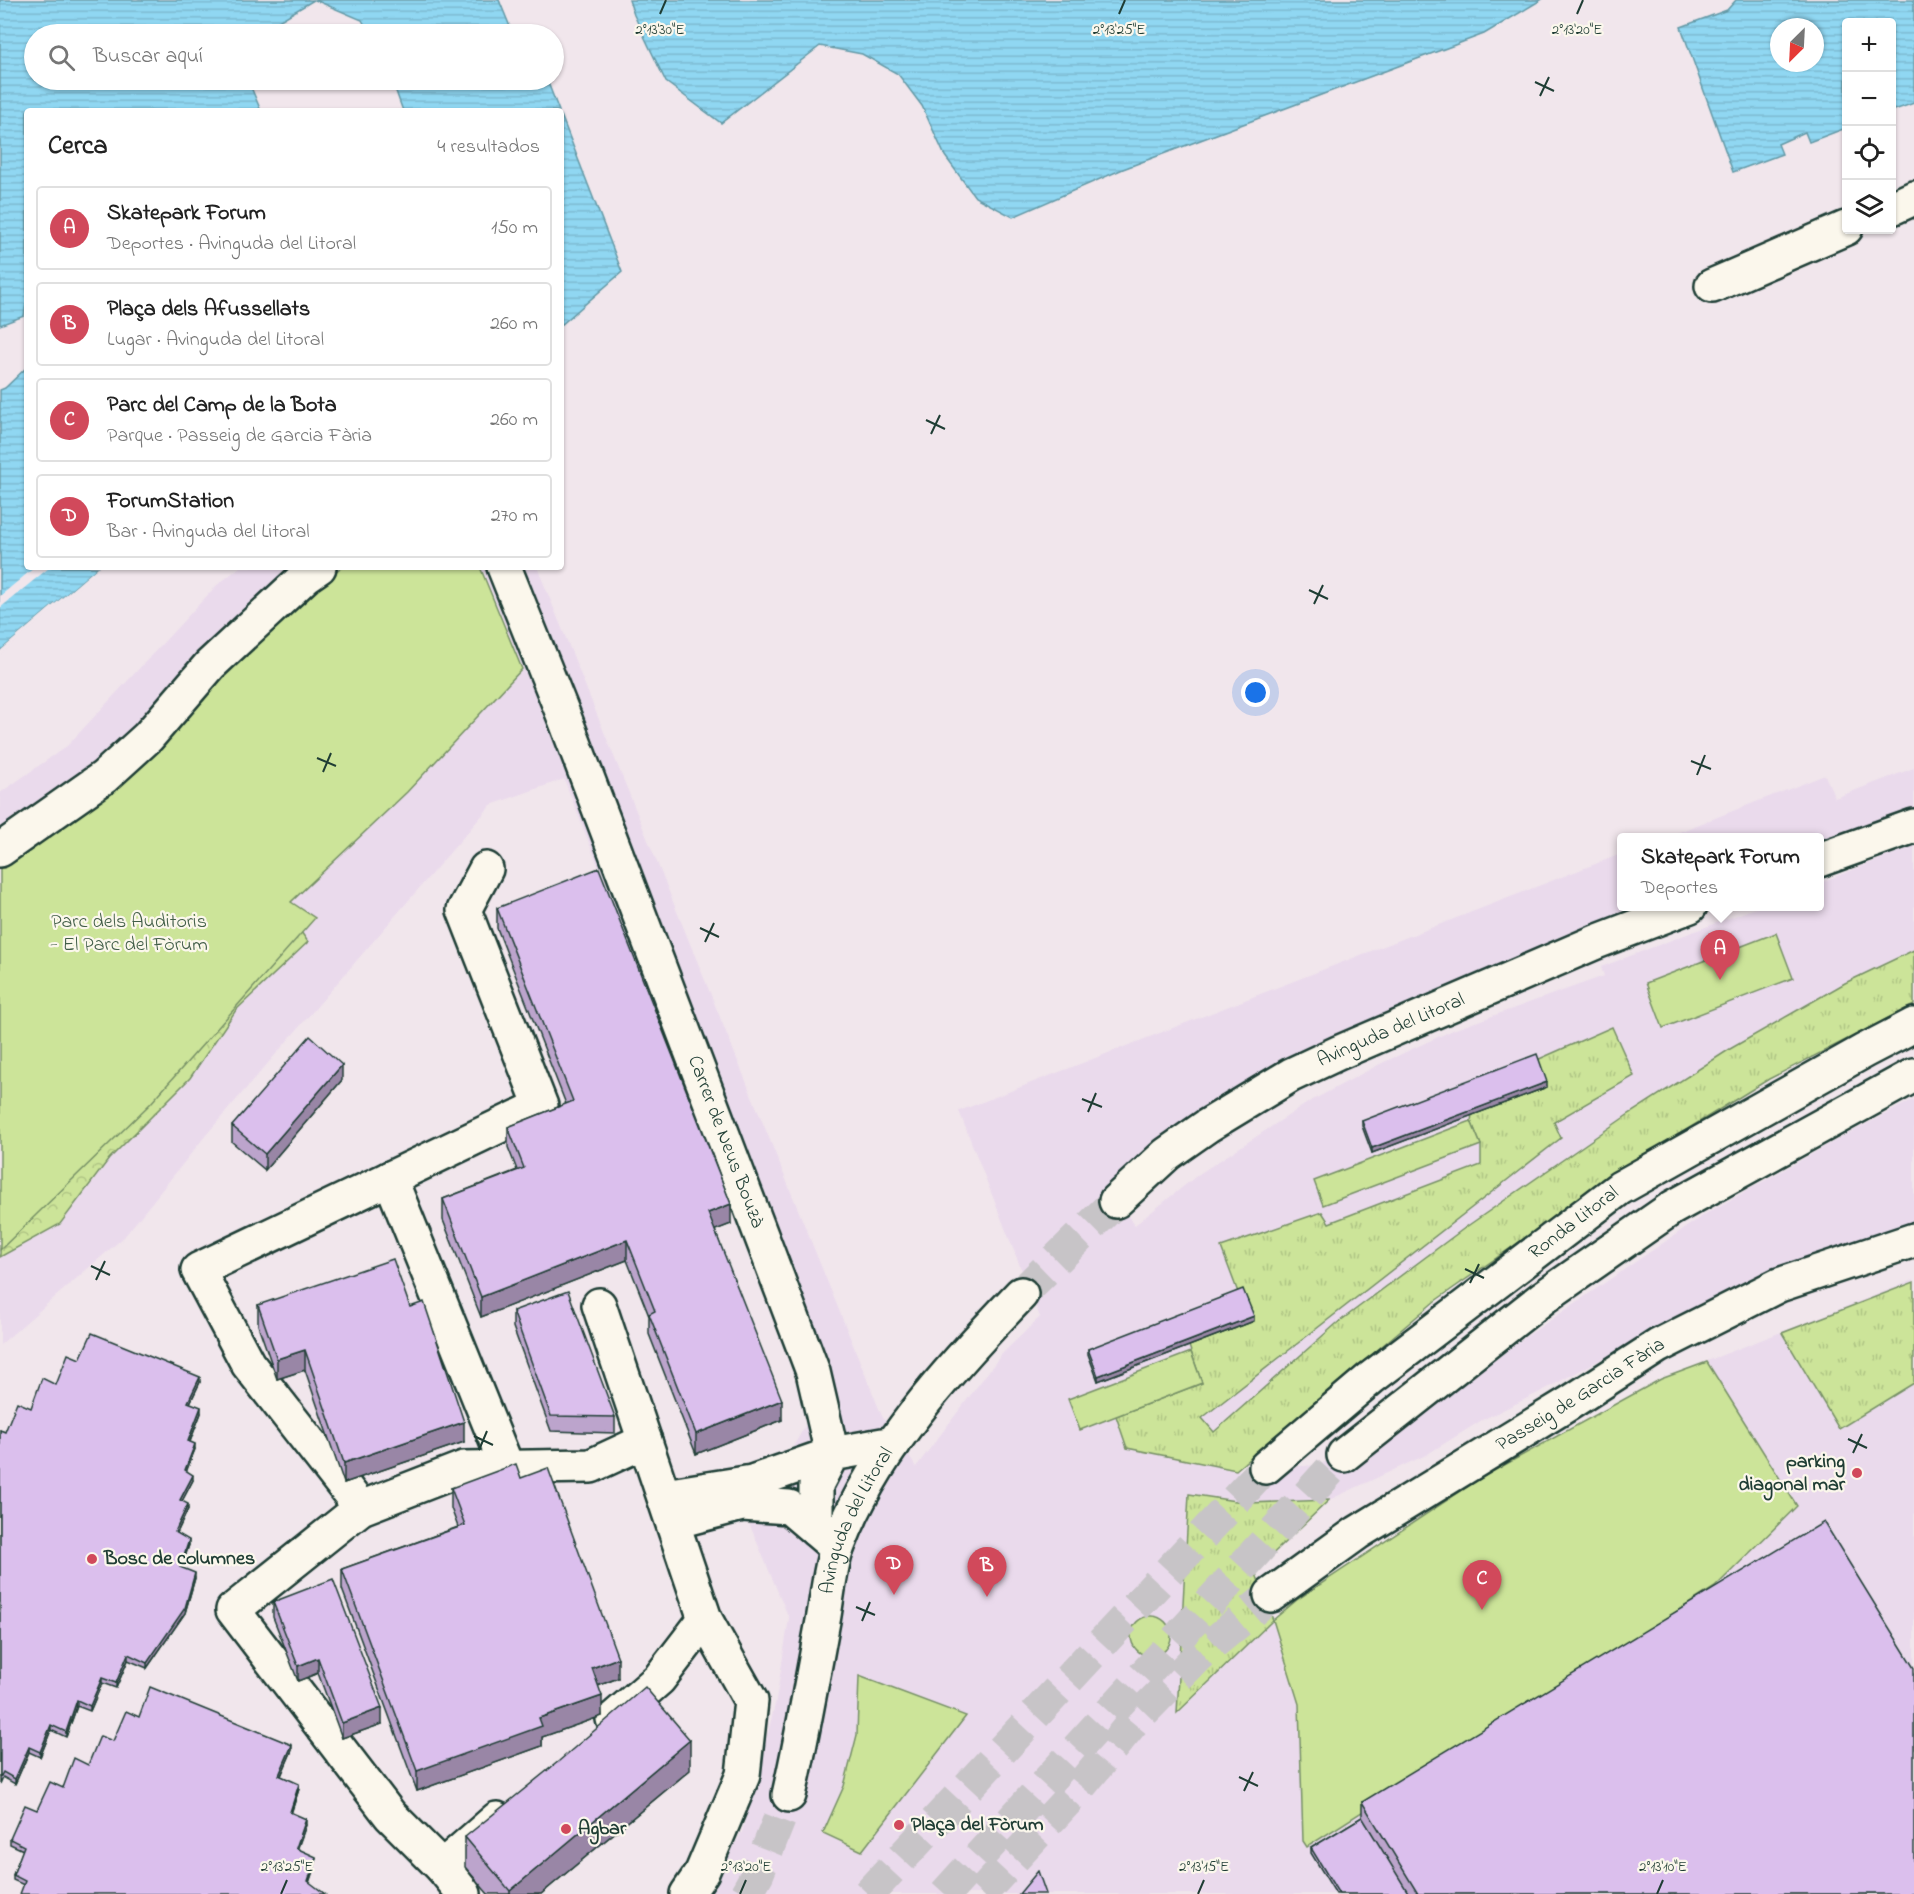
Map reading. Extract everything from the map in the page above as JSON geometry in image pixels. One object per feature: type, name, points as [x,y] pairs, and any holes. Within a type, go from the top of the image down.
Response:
[{"type":"main road","points":[[1896,206],[1914,198]]},
{"type":"main road","points":[[1712,286],[1842,230]]},
{"type":"main road","points":[[0,850],[104,777],[148,737],[210,665],[315,570]]},
{"type":"main road","name":"Carrer de Neus Bouzà","points":[[505,570],[565,719],[813,1372],[832,1454]]},
{"type":"main road","points":[[1824,858],[1914,826]]},
{"type":"main road","points":[[361,1508],[248,1364],[198,1270],[541,1106],[464,910],[486,869]]},
{"type":"main road","name":"Avinguda del Litoral","points":[[1116,1201],[1167,1154],[1207,1126],[1291,1075],[1586,946],[1677,911]]},
{"type":"main road","name":"Ronda Litoral","points":[[1266,1467],[1371,1378],[1620,1188],[1914,1025]]},
{"type":"main road","points":[[1344,1455],[1544,1297],[1672,1208],[1914,1075]]},
{"type":"main road","points":[[390,1178],[507,1467]]},
{"type":"main road","name":"Passeig de Garcia Fària","points":[[1271,1595],[1357,1533],[1658,1346],[1779,1285],[1914,1240]]},
{"type":"main road","name":"Avinguda del Litoral","points":[[789,1795],[805,1725],[826,1539],[861,1495],[894,1443],[928,1397],[964,1353],[1021,1294]]},
{"type":"main road","points":[[599,1305],[705,1619],[751,1701],[743,1775],[702,1872],[687,1894]]},
{"type":"main road","points":[[464,1894],[390,1815],[233,1610],[361,1508],[464,1467],[591,1466],[645,1441]]},
{"type":"main road","points":[[668,1509],[832,1454],[894,1443]]},
{"type":"main road","points":[[826,1539],[816,1485],[832,1454]]},
{"type":"main road","points":[[668,1509],[742,1504],[789,1507],[826,1539]]},
{"type":"main road","points":[[589,1740],[659,1679],[705,1619]]},
{"type":"main road","points":[[442,1868],[518,1802]]},
{"type":"shaded area","points":[[236,570],[538,570],[882,1416],[916,1467],[1001,1355],[1040,1317],[959,1111],[1617,856],[1617,911],[1659,911],[1304,1060],[1105,1187],[1135,1225],[1199,1174],[1309,1102],[1380,1064],[1453,1030],[1604,976],[1601,967],[1748,911],[1824,911],[1824,881],[1914,846],[1914,1005],[1769,1079],[1629,1165],[1435,1301],[1237,1470],[1318,1465],[1399,1430],[1434,1407],[1517,1343],[1707,1213],[1914,1099],[1914,1228],[1759,1287],[1717,1297],[1540,1392],[1482,1420],[1426,1455],[1329,1500],[1255,1571],[1274,1620],[1298,1599],[1479,1479],[1661,1379],[1914,1280],[1914,1894],[705,1894],[742,1832],[776,1701],[789,1618],[727,1471],[790,1452],[813,1412],[564,779],[491,805],[206,1135],[124,1237],[0,1345],[0,793],[67,746],[216,586]]},
{"type":"shaded area","points":[[1914,768],[1914,812],[1824,846],[1824,833],[1677,833],[1825,775],[1835,798]]},
{"type":"green space","name":"Parc dels Auditoris - El Parc del Fòrum","points":[[337,570],[481,570],[522,669],[407,792],[291,902],[315,918],[151,1103],[0,1250],[0,868],[86,804]]},
{"type":"green space","points":[[299,929],[308,942],[236,1010],[190,1078],[109,1159],[60,1224],[0,1257],[0,1249]]},
{"type":"green space","points":[[1776,933],[1793,978],[1663,1028],[1646,983]]},
{"type":"green space","points":[[1914,950],[1914,1005],[1769,1079],[1629,1165],[1435,1301],[1236,1470],[1127,1448],[1116,1416],[1202,1383],[1189,1346],[1239,1295],[1221,1247],[1322,1212],[1329,1223],[1481,1165],[1481,1145],[1471,1121],[1472,1115],[1547,1087],[1537,1060],[1612,1027],[1634,1076],[1554,1122],[1561,1138],[1202,1418],[1214,1432],[1336,1324],[1466,1227],[1629,1114],[1730,1049],[1845,983]]},
{"type":"green space","points":[[1471,1121],[1481,1145],[1323,1205],[1314,1181]]},
{"type":"green space","points":[[1914,1282],[1914,1383],[1839,1429],[1782,1333]]},
{"type":"green space","points":[[1191,1352],[1202,1383],[1080,1430],[1068,1399]]},
{"type":"green space","points":[[1707,1362],[1797,1506],[1715,1587],[1307,1847],[1303,1841],[1299,1704],[1273,1620],[1298,1599],[1479,1479],[1661,1379]]},
{"type":"green space","points":[[1189,1494],[1249,1503],[1329,1500],[1255,1571],[1273,1620],[1177,1713]]},
{"type":"green space","points":[[1151,1616],[1159,1617],[1165,1622],[1170,1628],[1170,1644],[1165,1650],[1159,1655],[1151,1656],[1143,1655],[1137,1650],[1132,1644],[1131,1636],[1132,1628],[1137,1622],[1143,1617]]},
{"type":"green space","points":[[859,1676],[966,1716],[862,1851],[823,1833],[844,1786],[857,1735]]},
{"type":"water","points":[[0,0],[314,0],[274,24],[24,24],[24,90],[252,90],[260,108],[24,108],[24,316],[0,325]]},
{"type":"water","points":[[315,0],[499,0],[509,24],[364,24],[362,20]]},
{"type":"water","points":[[629,0],[1541,0],[1484,34],[1123,169],[1013,217],[975,197],[945,156],[922,106],[898,74],[862,54],[820,46],[721,123],[666,82]]},
{"type":"water","points":[[1736,0],[1914,0],[1914,103],[1896,110],[1896,18],[1842,18],[1842,130],[1809,142],[1805,132],[1778,144],[1782,154],[1733,172],[1681,27],[1727,10]]},
{"type":"water","points":[[396,90],[551,90],[558,108],[402,108]]},
{"type":"water","points":[[564,123],[622,272],[564,322]]},
{"type":"water","points":[[24,370],[24,570],[94,570],[0,651],[0,390]]},
{"type":"pier","points":[[31,570],[46,570],[0,608],[0,596]]},
{"type":"pier","points":[[94,570],[98,570],[0,654],[0,651]]},
{"type":"building","points":[[599,868],[731,1204],[708,1213],[782,1400],[696,1434],[649,1314],[655,1311],[627,1240],[481,1297],[443,1199],[524,1168],[508,1127],[573,1101],[497,908]]},
{"type":"building","points":[[310,1036],[342,1065],[265,1154],[232,1126]]},
{"type":"building","points":[[1537,1054],[1547,1082],[1372,1148],[1362,1121]]},
{"type":"building","points":[[393,1259],[410,1307],[424,1302],[464,1422],[344,1463],[305,1350],[277,1359],[258,1305]]},
{"type":"building","points":[[1243,1289],[1254,1316],[1098,1376],[1088,1349]]},
{"type":"building","points":[[568,1291],[615,1417],[551,1416],[513,1311]]},
{"type":"building","name":"Bosc de columnes","points":[[92,1333],[200,1377],[188,1402],[201,1407],[188,1441],[195,1444],[185,1470],[193,1475],[180,1500],[188,1504],[175,1532],[189,1540],[180,1567],[195,1573],[185,1608],[147,1663],[128,1654],[116,1683],[102,1678],[90,1706],[77,1700],[66,1732],[51,1725],[40,1752],[29,1747],[15,1779],[3,1772],[0,1778],[0,1430],[5,1432],[17,1402],[31,1408],[42,1378],[56,1385],[68,1354],[80,1359]]},
{"type":"building","points":[[516,1464],[521,1478],[548,1468],[618,1658],[592,1668],[602,1696],[539,1718],[542,1726],[417,1771],[342,1569],[465,1525],[451,1488]]},
{"type":"building","points":[[1824,1522],[1914,1668],[1914,1894],[1418,1894],[1362,1802]]},
{"type":"building","points":[[333,1579],[382,1708],[342,1723],[318,1658],[298,1666],[273,1602]]},
{"type":"building","points":[[150,1687],[292,1745],[279,1775],[299,1784],[290,1812],[306,1819],[296,1848],[316,1857],[308,1881],[325,1894],[20,1894],[25,1881],[13,1875],[24,1846],[10,1839],[25,1805],[37,1810],[50,1782],[63,1788],[74,1758],[88,1765],[100,1736],[113,1741],[126,1711],[139,1717]]},
{"type":"building","name":"Agbar","points":[[645,1687],[690,1740],[510,1891],[465,1837]]},
{"type":"building","points":[[1362,1817],[1409,1894],[1339,1894],[1311,1848]]},
{"type":"building","points":[[1038,1871],[1046,1894],[1019,1894]]},
{"type":"tunnel","points":[[1021,1294],[1116,1201]]},
{"type":"tunnel","points":[[945,1894],[1344,1455]]},
{"type":"tunnel","points":[[868,1894],[1266,1467]]},
{"type":"tunnel","points":[[981,1894],[1078,1789],[1134,1721],[1198,1656],[1271,1595]]},
{"type":"tunnel","points":[[746,1894],[758,1873],[789,1795]]},
{"type":"place","name":"Skatepark Forum","points":[[1720,980]]},
{"type":"place","name":"parking diagonal mar","points":[[1857,1473]]},
{"type":"place","name":"Bosc de columnes","points":[[92,1559]]},
{"type":"place","name":"ForumStation","points":[[894,1595]]},
{"type":"place","name":"Plaça dels Afussellats","points":[[987,1597]]},
{"type":"place","name":"Parc del Camp de la Bota","points":[[1482,1610]]},
{"type":"place","name":"Plaça del Fòrum","points":[[899,1825]]},
{"type":"place","name":"Agbar","points":[[566,1829]]}]
